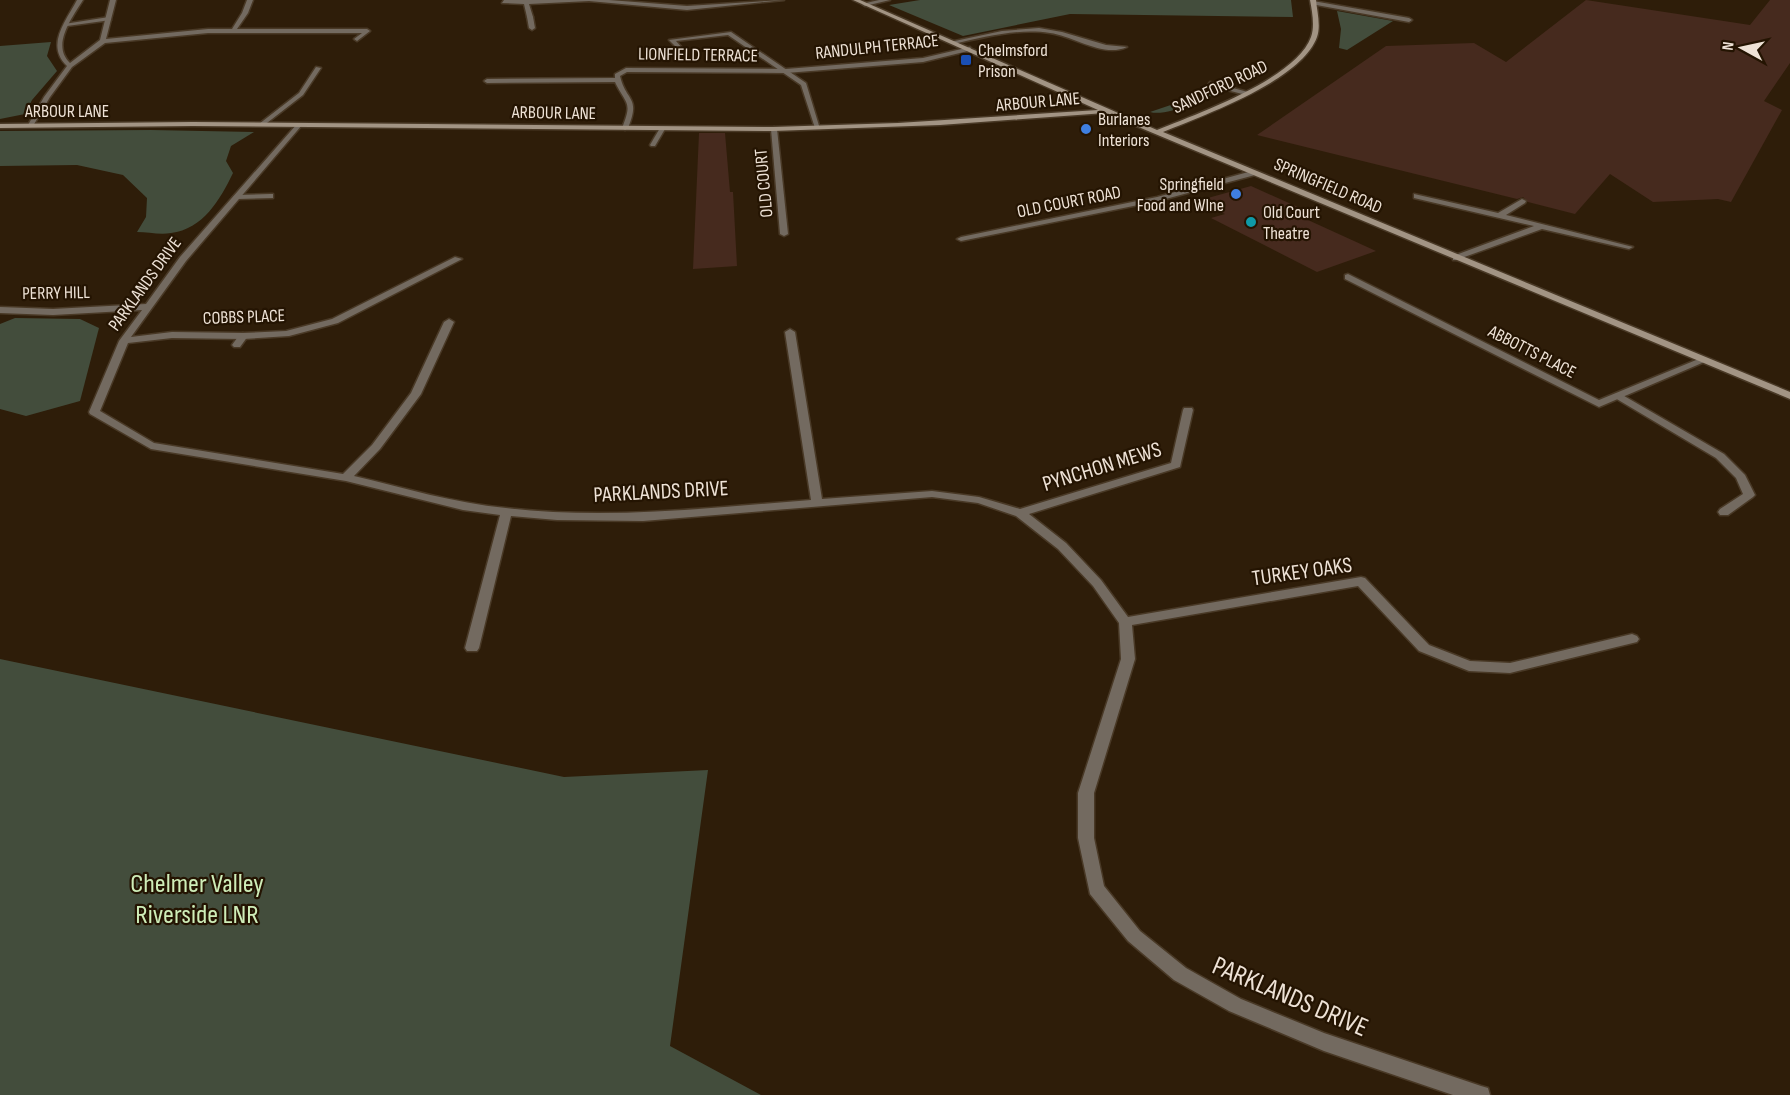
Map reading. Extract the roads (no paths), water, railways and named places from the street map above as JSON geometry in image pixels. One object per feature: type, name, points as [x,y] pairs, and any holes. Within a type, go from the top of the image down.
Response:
[{"type":"street","points":[[70,66],[59,55],[57,46],[80,0]]},
{"type":"street","points":[[103,41],[113,0]]},
{"type":"street","points":[[234,30],[250,0]]},
{"type":"street","points":[[504,2],[589,0],[687,8],[781,0]]},
{"type":"street","name":"SPRINGFIELD ROAD","points":[[856,0],[1252,173],[1790,396]]},
{"type":"street","points":[[865,4],[887,0]]},
{"type":"street","points":[[1313,2],[1409,20]]},
{"type":"street","name":"SANDFORD ROAD","points":[[1157,132],[1274,79],[1303,56],[1314,38],[1313,2]]},
{"type":"street","points":[[526,3],[532,28]]},
{"type":"street","points":[[67,24],[109,19]]},
{"type":"street","points":[[31,125],[47,97],[70,66],[103,41],[176,33],[234,30],[367,31],[357,39]]},
{"type":"street","points":[[953,42],[1029,30],[1072,34],[1112,49],[1124,47]]},
{"type":"street","points":[[681,50],[672,40],[729,33],[804,84],[818,128]]},
{"type":"street","name":"RANDULPH TERRACE","points":[[786,71],[923,60],[970,49]]},
{"type":"street","points":[[261,125],[301,94],[318,68]]},
{"type":"street","name":"LIONFIELD TERRACE","points":[[625,128],[632,113],[630,97],[617,80],[620,72],[634,69],[786,71]]},
{"type":"street","name":"LIONFIELD TERRACE","points":[[487,81],[617,80]]},
{"type":"street","points":[[1210,84],[1246,93]]},
{"type":"street","name":"ARBOUR LANE","points":[[0,126],[298,125],[774,129],[991,120],[1106,111]]},
{"type":"street","name":"PARKLANDS DRIVE","points":[[298,125],[183,259],[124,341],[94,412],[152,446],[346,478],[464,506],[506,512],[557,516],[643,517],[932,494],[979,500],[1020,513],[1062,546],[1097,583],[1125,622],[1128,659],[1086,794],[1086,838],[1096,889],[1134,936],[1180,975],[1235,1005],[1324,1042],[1481,1095]]},
{"type":"street","points":[[653,145],[663,129]]},
{"type":"street","name":"OLD COURT","points":[[774,129],[783,234]]},
{"type":"street","name":"OLD COURT ROAD","points":[[961,239],[1158,199],[1252,173]]},
{"type":"street","points":[[237,196],[270,196]]},
{"type":"street","points":[[1417,196],[1629,247]]},
{"type":"street","points":[[1499,216],[1522,201]]},
{"type":"street","points":[[1456,258],[1542,226]]},
{"type":"street","name":"COBBS PLACE","points":[[124,341],[172,334],[240,340],[286,334],[335,321],[458,259]]},
{"type":"street","name":"ABBOTTS PLACE","points":[[1348,277],[1599,404],[1704,360]]},
{"type":"street","name":"PERRY HILL","points":[[0,310],[53,312],[149,307]]},
{"type":"street","points":[[346,478],[376,447],[416,394],[449,322]]},
{"type":"street","points":[[790,332],[817,502]]},
{"type":"street","points":[[1619,396],[1720,456],[1741,477],[1749,495],[1724,512]]},
{"type":"street","name":"PYNCHON MEWS","points":[[1020,513],[1176,465],[1188,410]]},
{"type":"street","points":[[472,648],[506,512]]},
{"type":"street","name":"TURKEY OAKS","points":[[1125,622],[1361,581],[1424,648],[1468,666],[1510,668],[1632,639]]},
{"type":"place","name":"Chelmsford Prison","points":[[966,60]]},
{"type":"place","name":"Burlanes Interiors","points":[[1086,129]]},
{"type":"place","name":"Springfield Food and WIne","points":[[1236,194]]},
{"type":"place","name":"Old Court Theatre","points":[[1251,222]]},
{"type":"park label","name":"Chelmer Valley Riverside LNR","points":[[197,900]]}]
